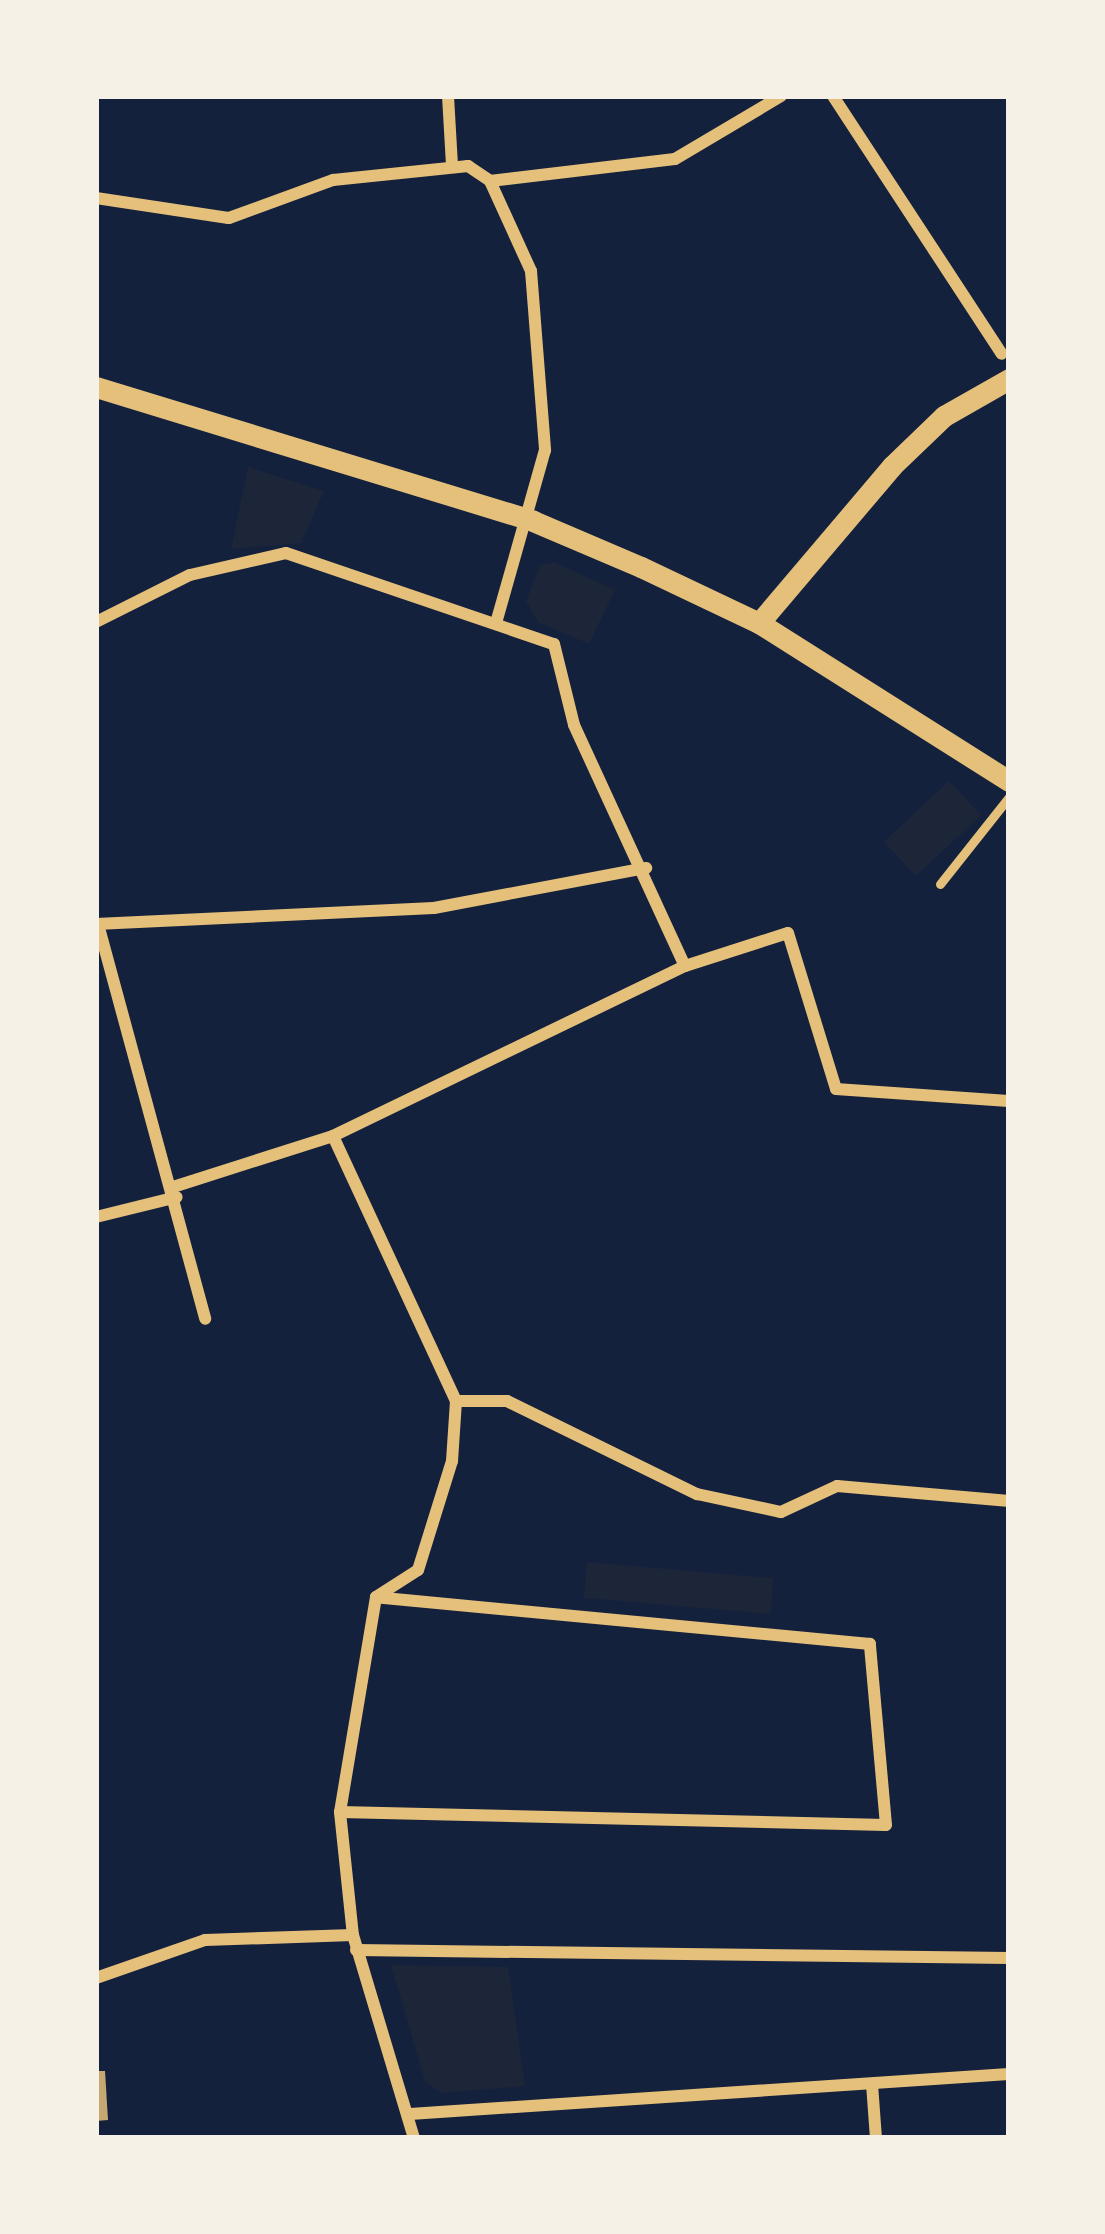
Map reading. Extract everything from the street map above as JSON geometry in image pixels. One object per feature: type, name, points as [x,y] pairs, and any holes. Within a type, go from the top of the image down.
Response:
[{"type":"street","points":[[448,96],[452,166]]},
{"type":"street","points":[[96,198],[229,218],[333,180],[452,166],[490,181],[675,158],[781,96]]},
{"type":"street","points":[[759,623],[892,466],[944,416],[1008,379],[1006,350],[833,96]]},
{"type":"street","points":[[490,181],[536,299],[545,450],[533,521],[496,622]]},
{"type":"street","points":[[96,387],[533,521],[759,623],[1009,781]]},
{"type":"street","points":[[96,622],[190,575],[286,553],[554,644],[574,725],[646,868],[685,966]]},
{"type":"street","points":[[205,1319],[175,1192],[97,924],[434,908],[646,868]]},
{"type":"street","points":[[96,1217],[333,1136],[685,966],[788,933],[836,1089],[1009,1101]]},
{"type":"street","points":[[333,1136],[456,1401],[452,1461],[418,1570],[376,1597],[340,1812],[352,1935],[414,2138]]},
{"type":"street","points":[[456,1401],[507,1401],[697,1495],[781,1512],[837,1486],[1009,1501]]},
{"type":"street","points":[[340,1812],[886,1825],[870,1644],[376,1597]]},
{"type":"street","points":[[96,1978],[205,1940],[352,1935]]},
{"type":"street","points":[[356,1950],[1009,1958]]},
{"type":"street","points":[[410,2114],[1009,2074]]},
{"type":"street","points":[[872,2084],[876,2138]]},
{"type":"lane","points":[[940,884],[1009,797]]},
{"type":"shaded area","points":[[248,467],[324,491],[301,543],[231,549]]},
{"type":"shaded area","points":[[554,562],[615,590],[589,644],[538,622],[526,601],[540,565]]},
{"type":"shaded area","points":[[949,781],[981,815],[916,876],[884,842]]},
{"type":"shaded area","points":[[587,1562],[773,1578],[770,1614],[584,1598]]},
{"type":"shaded area","points":[[391,1965],[508,1967],[525,2086],[441,2093],[425,2081]]},
{"type":"building","points":[[96,2071],[105,2071],[108,2120],[96,2121]]}]
